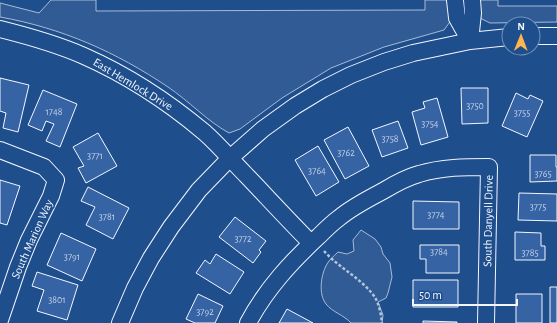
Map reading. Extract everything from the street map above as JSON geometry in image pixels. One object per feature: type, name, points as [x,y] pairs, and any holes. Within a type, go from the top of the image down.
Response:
[{"type":"street","points":[[455,0],[458,18],[470,41]]},
{"type":"street","points":[[470,41],[473,13],[472,0]]},
{"type":"street","name":"East Hemlock Drive","points":[[0,30],[22,34],[83,55],[118,72],[151,92],[205,133],[313,242]]},
{"type":"street","points":[[541,36],[557,36]]},
{"type":"street","points":[[120,323],[135,288],[151,258],[171,227],[199,190],[230,158],[263,129],[295,106],[323,89],[351,75],[384,62],[413,53],[470,41],[501,38]]},
{"type":"street","name":"South Marion Way","points":[[0,150],[44,167],[56,180],[51,196],[29,240],[18,267],[0,320]]},
{"type":"street","name":"South Danyell Drive","points":[[313,242],[339,217],[366,200],[418,174],[454,167],[488,167],[486,323]]},
{"type":"street","points":[[248,323],[268,290],[287,267],[313,242]]},
{"type":"path","points":[[313,242],[346,271],[364,284],[374,297],[380,312],[382,323]]},
{"type":"shaded area","points":[[51,0],[96,0],[96,11],[425,10],[425,0],[449,0],[452,19],[444,30],[384,47],[331,68],[282,98],[240,129],[229,133],[213,123],[168,87],[108,52],[67,35],[0,17],[0,3],[39,13]]},
{"type":"shaded area","points":[[476,0],[498,0],[498,6],[557,6],[557,22],[541,22],[541,16],[501,16],[501,23],[490,23],[478,17]]},
{"type":"shaded area","points":[[361,230],[375,239],[390,263],[392,277],[388,293],[386,298],[378,302],[383,315],[382,323],[351,323],[329,307],[322,295],[322,278],[328,262],[338,252],[347,254],[354,251],[353,240]]},
{"type":"building","points":[[0,78],[29,85],[18,132],[3,128],[6,113],[0,111]]},
{"type":"building","points":[[461,88],[488,88],[488,123],[462,124]]},
{"type":"building","points":[[43,90],[77,104],[60,147],[46,141],[54,124],[46,121],[42,131],[28,125]]},
{"type":"building","points":[[516,93],[528,99],[530,95],[543,101],[527,137],[502,126]]},
{"type":"building","points":[[437,98],[448,137],[421,145],[412,112],[425,108],[423,102]]},
{"type":"building","points":[[398,121],[408,148],[382,157],[372,130]]},
{"type":"building","points":[[348,127],[369,166],[345,179],[324,140]]},
{"type":"building","points":[[98,133],[117,166],[86,183],[78,168],[84,166],[73,147]]},
{"type":"building","points":[[318,146],[339,182],[316,196],[295,160]]},
{"type":"building","points":[[530,155],[556,155],[557,181],[530,182]]},
{"type":"building","points":[[0,180],[20,186],[7,225],[0,223]]},
{"type":"building","points":[[88,187],[129,208],[113,239],[86,225],[95,207],[81,201]]},
{"type":"building","points":[[519,193],[557,194],[557,221],[518,220]]},
{"type":"building","points":[[413,201],[459,202],[459,229],[413,229]]},
{"type":"building","points":[[235,217],[266,241],[259,250],[261,252],[253,263],[219,237]]},
{"type":"building","points":[[515,232],[541,233],[541,246],[545,246],[545,260],[515,260]]},
{"type":"building","points":[[61,233],[96,249],[82,281],[47,265]]},
{"type":"building","points":[[420,245],[459,245],[459,273],[426,273],[426,259],[420,259]]},
{"type":"building","points":[[216,254],[244,272],[230,294],[196,273],[205,260],[210,264]]},
{"type":"building","points":[[37,272],[78,285],[67,320],[37,311],[44,290],[32,286]]},
{"type":"building","points":[[413,280],[458,280],[458,307],[413,307]]},
{"type":"building","points":[[550,287],[557,287],[557,323],[550,323]]},
{"type":"building","points":[[198,294],[223,306],[215,323],[195,323],[186,319]]},
{"type":"building","points":[[516,294],[542,294],[542,323],[516,323]]},
{"type":"building","points":[[287,309],[313,323],[279,323]]},
{"type":"building","points":[[423,321],[457,322],[457,323],[423,323]]}]
